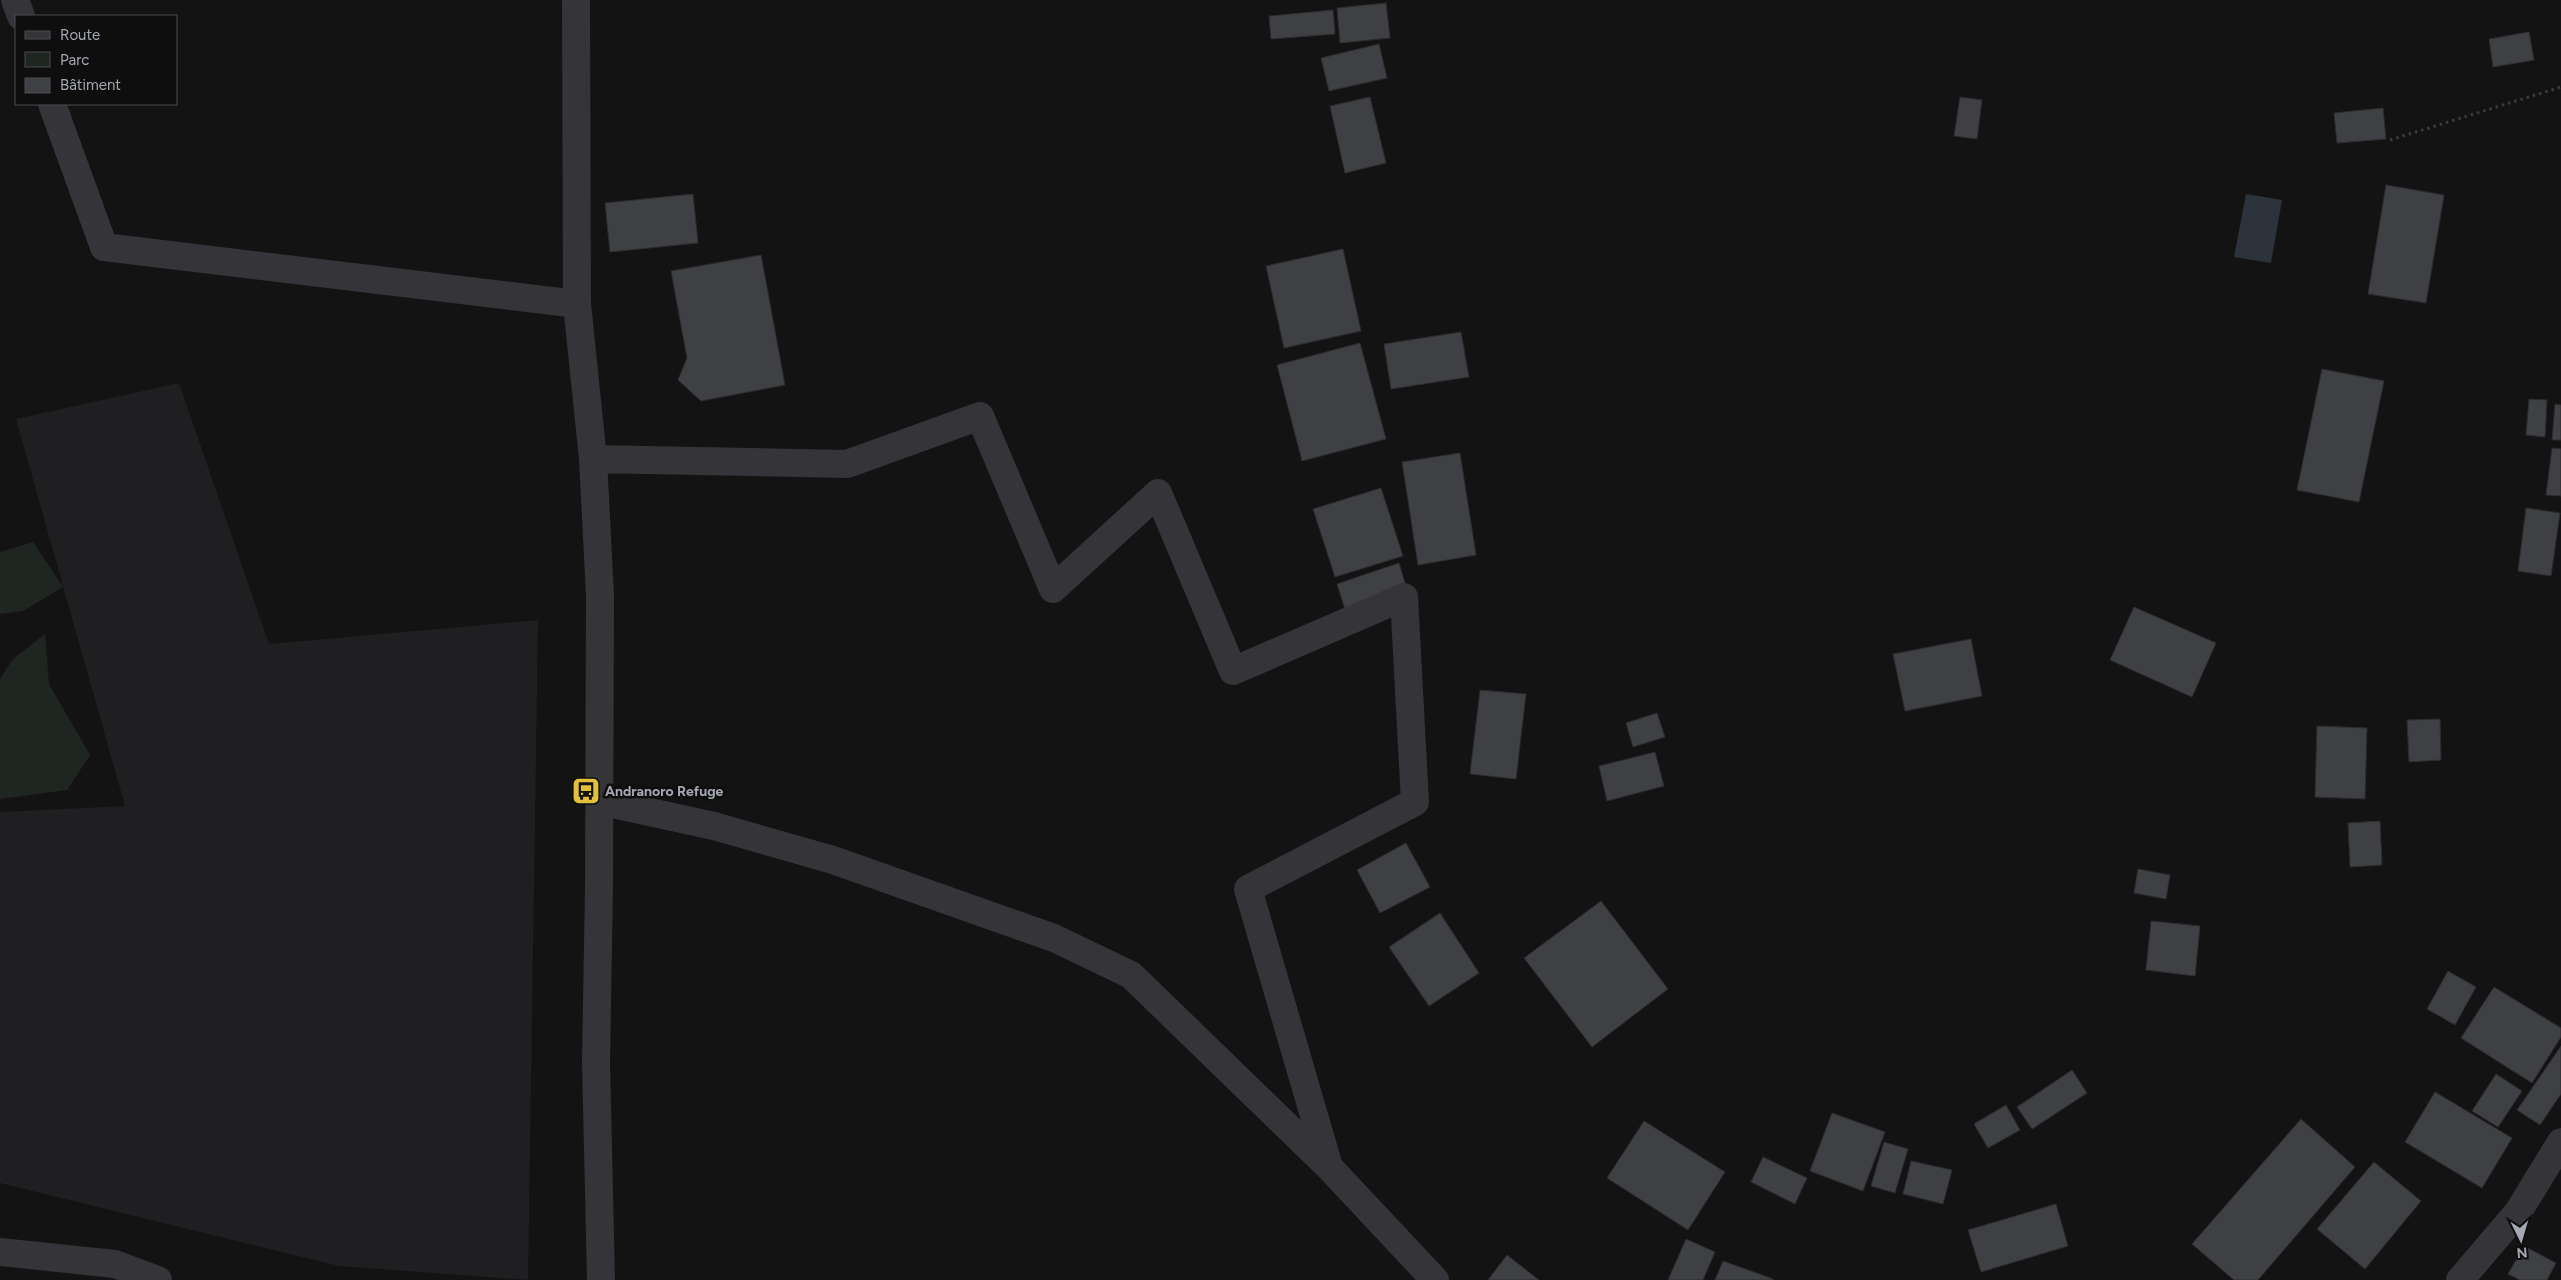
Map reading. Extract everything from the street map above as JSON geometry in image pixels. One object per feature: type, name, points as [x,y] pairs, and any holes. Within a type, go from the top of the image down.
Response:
[{"type":"street","points":[[15,0],[20,15]]},
{"type":"street","points":[[576,0],[577,304],[593,459],[600,595],[600,801],[596,1062],[600,1280]]},
{"type":"street","points":[[52,105],[104,247],[577,304]]},
{"type":"street","points":[[593,459],[847,464],[980,416],[1053,589],[1158,493],[1233,671],[1404,597],[1415,802],[1248,889],[1329,1167]]},
{"type":"street","points":[[600,801],[714,826],[833,860],[1054,938],[1131,975],[1329,1167],[1435,1280]]},
{"type":"street","points":[[2460,1280],[2518,1212],[2561,1142]]},
{"type":"street","points":[[0,1252],[115,1264],[158,1280]]},
{"type":"path","points":[[2390,140],[2561,87]]},
{"type":"shaded area","points":[[2246,194],[2282,200],[2271,263],[2234,257]]},
{"type":"shaded area","points":[[179,383],[269,644],[538,620],[528,1280],[339,1266],[0,1183],[0,812],[125,806],[16,419]]},
{"type":"green space","points":[[33,542],[63,587],[23,611],[0,614],[0,552]]},
{"type":"green space","points":[[45,634],[49,684],[90,755],[67,790],[0,799],[0,679],[12,660]]},
{"type":"building","points":[[1386,3],[1390,38],[1340,43],[1337,8]]},
{"type":"building","points":[[1333,10],[1335,34],[1271,39],[1269,16]]},
{"type":"building","points":[[2529,32],[2534,60],[2493,67],[2489,39]]},
{"type":"building","points":[[1379,44],[1387,78],[1329,91],[1321,58]]},
{"type":"building","points":[[1370,97],[1386,163],[1345,173],[1330,106]]},
{"type":"building","points":[[1960,97],[1982,100],[1977,139],[1954,136]]},
{"type":"building","points":[[2383,108],[2386,139],[2337,143],[2334,113]]},
{"type":"building","points":[[2386,185],[2444,195],[2426,303],[2368,294]]},
{"type":"building","points":[[693,194],[698,243],[610,252],[605,203]]},
{"type":"building","points":[[1343,249],[1361,331],[1284,348],[1266,266]]},
{"type":"building","points":[[761,255],[785,385],[701,401],[678,380],[687,358],[671,271]]},
{"type":"building","points":[[1461,332],[1469,377],[1391,389],[1384,344]]},
{"type":"building","points":[[1360,343],[1386,439],[1302,461],[1277,365]]},
{"type":"building","points":[[2322,369],[2384,381],[2359,502],[2297,490]]},
{"type":"building","points":[[2529,399],[2547,400],[2545,437],[2526,435]]},
{"type":"building","points":[[2555,404],[2561,405],[2561,440],[2552,440]]},
{"type":"building","points":[[2552,448],[2561,449],[2561,496],[2546,495]]},
{"type":"building","points":[[1460,453],[1476,555],[1418,565],[1402,462]]},
{"type":"building","points":[[1381,488],[1403,556],[1335,577],[1313,509]]},
{"type":"building","points":[[2526,508],[2560,513],[2551,576],[2518,571]]},
{"type":"building","points":[[1399,563],[1407,590],[1345,609],[1337,584]]},
{"type":"building","points":[[2134,607],[2216,643],[2192,697],[2110,660]]},
{"type":"building","points":[[1971,639],[1982,696],[1905,711],[1893,654]]},
{"type":"building","points":[[1480,690],[1526,694],[1516,779],[1470,774]]},
{"type":"building","points":[[1657,713],[1665,737],[1633,747],[1626,723]]},
{"type":"building","points":[[2440,719],[2441,760],[2409,762],[2407,720]]},
{"type":"building","points":[[2317,726],[2367,728],[2365,799],[2315,797]]},
{"type":"building","points":[[1655,752],[1664,786],[1607,801],[1599,766]]},
{"type":"building","points":[[2380,821],[2382,865],[2350,867],[2348,823]]},
{"type":"building","points":[[1406,843],[1430,887],[1380,913],[1357,870]]},
{"type":"building","points":[[2138,869],[2170,875],[2166,899],[2134,893]]},
{"type":"building","points":[[1601,901],[1668,989],[1592,1047],[1524,958]]},
{"type":"building","points":[[1440,913],[1479,973],[1429,1006],[1389,947]]},
{"type":"building","points":[[2151,921],[2200,926],[2195,976],[2146,970]]},
{"type":"building","points":[[2448,971],[2476,987],[2455,1025],[2427,1009]]},
{"type":"building","points":[[2494,987],[2561,1028],[2561,1037],[2532,1083],[2461,1038]]},
{"type":"building","points":[[2561,1046],[2561,1094],[2540,1125],[2517,1110]]},
{"type":"building","points":[[2072,1070],[2087,1093],[2032,1129],[2017,1107]]},
{"type":"building","points":[[2496,1074],[2522,1091],[2498,1127],[2472,1111]]},
{"type":"building","points":[[2435,1092],[2512,1138],[2482,1188],[2405,1142]]},
{"type":"building","points":[[2006,1105],[2020,1130],[1988,1148],[1974,1124]]},
{"type":"building","points":[[1832,1113],[1885,1132],[1863,1191],[1810,1171]]},
{"type":"building","points":[[2301,1119],[2355,1167],[2258,1280],[2234,1280],[2192,1244]]},
{"type":"building","points":[[1644,1121],[1725,1172],[1688,1230],[1607,1178]]},
{"type":"building","points":[[1884,1142],[1908,1149],[1895,1193],[1871,1186]]},
{"type":"building","points":[[1763,1157],[1807,1178],[1795,1204],[1751,1182]]},
{"type":"building","points":[[1911,1161],[1952,1170],[1943,1204],[1903,1194]]},
{"type":"building","points":[[2374,1162],[2421,1201],[2365,1269],[2317,1229]]},
{"type":"building","points":[[2056,1204],[2068,1246],[1981,1272],[1968,1230]]},
{"type":"building","points":[[1686,1239],[1715,1252],[1703,1280],[1668,1280]]},
{"type":"building","points":[[2524,1246],[2556,1263],[2547,1280],[2520,1280],[2508,1274]]},
{"type":"building","points":[[1507,1255],[1539,1280],[1488,1280]]},
{"type":"building","points":[[1723,1261],[1773,1279],[1773,1280],[1715,1280]]},
{"type":"place","name":"Andranoro Refuge","points":[[586,791]]}]
